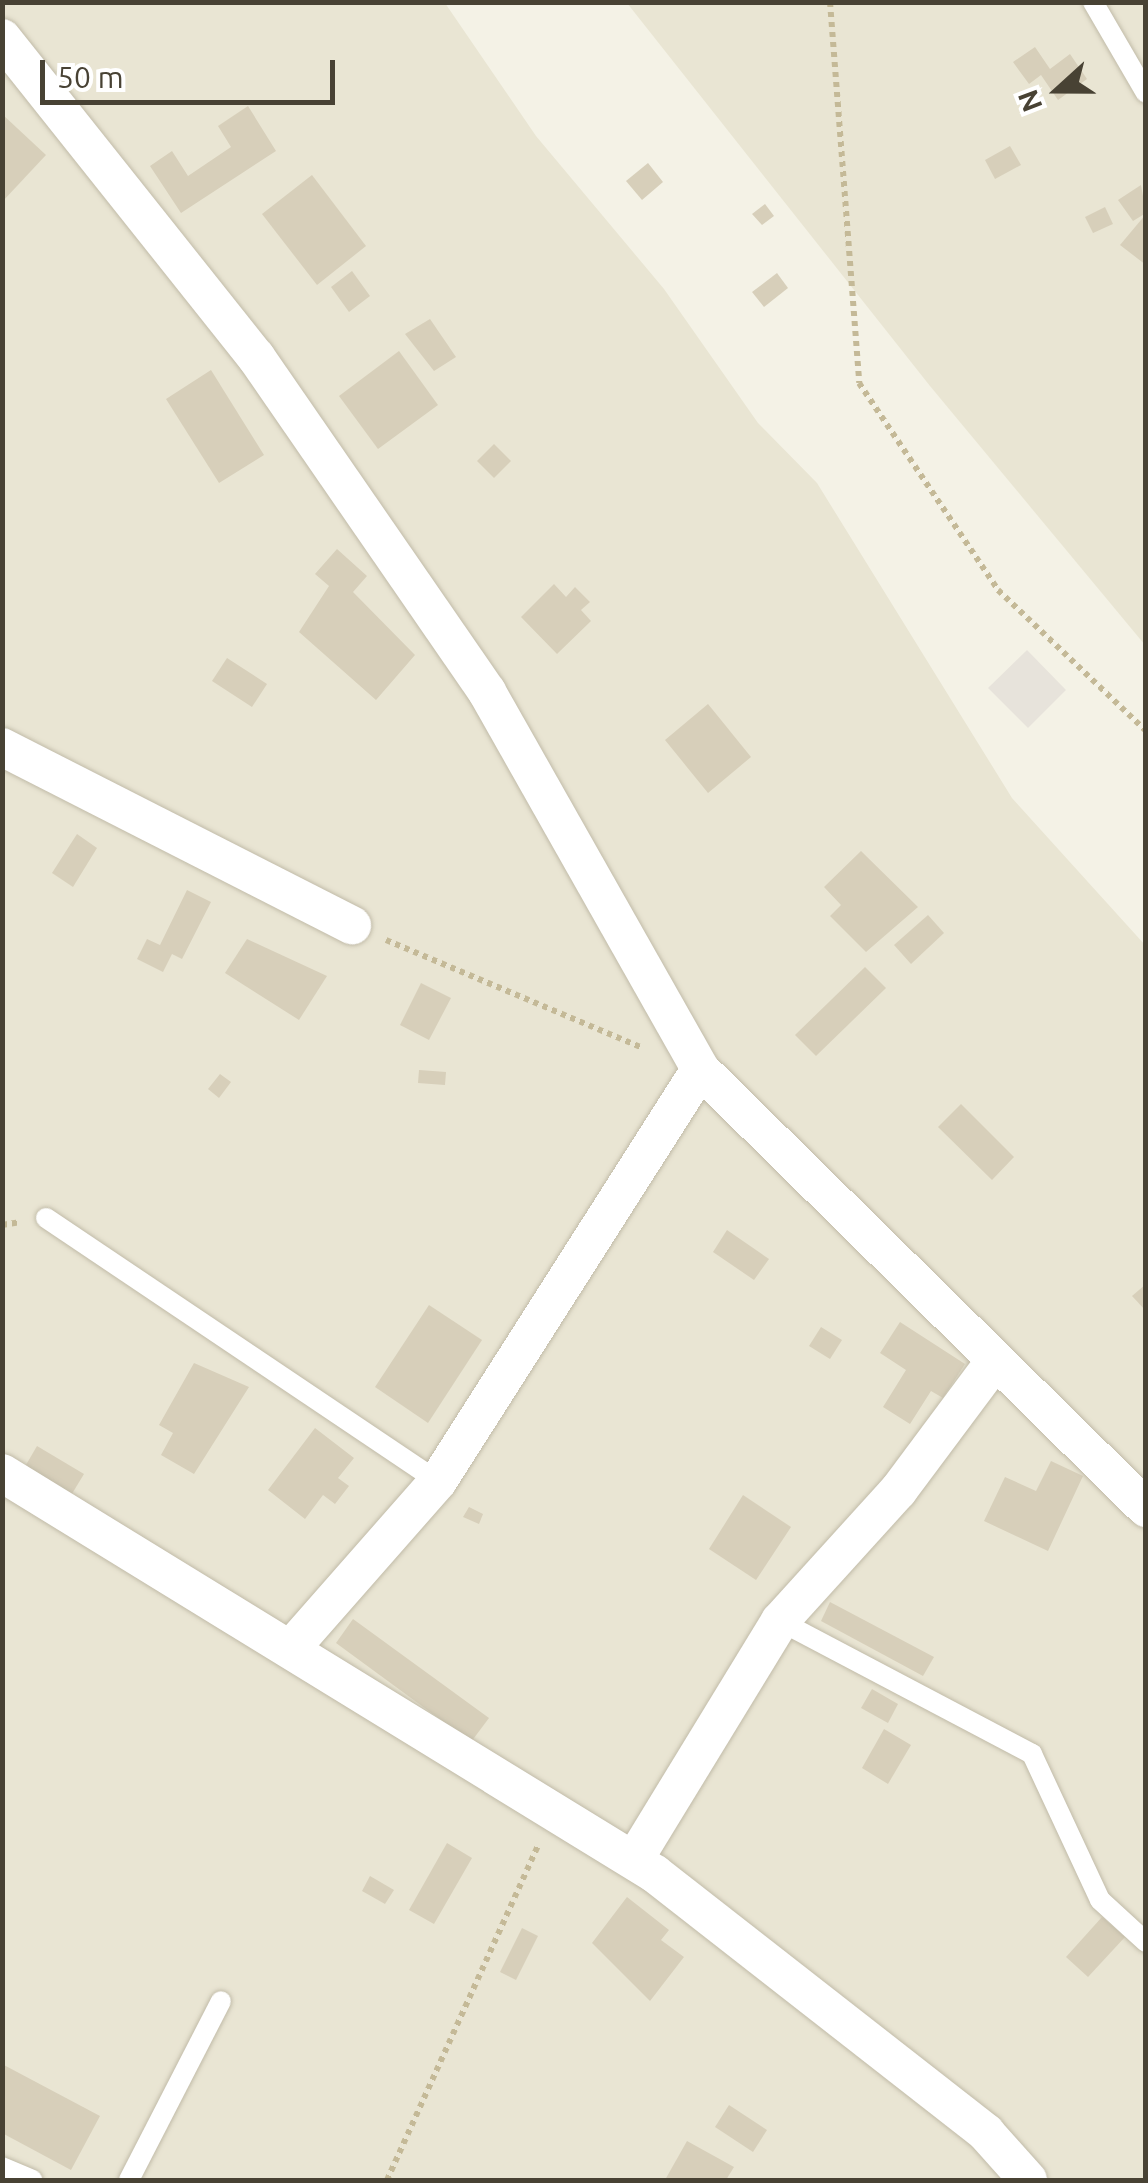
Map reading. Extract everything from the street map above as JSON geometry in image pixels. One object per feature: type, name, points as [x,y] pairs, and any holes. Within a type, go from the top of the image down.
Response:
[{"type":"street","points":[[2,38],[256,357],[488,692],[689,1084],[994,1362],[1146,1508]]},
{"type":"street","points":[[2,746],[352,926]]},
{"type":"street","points":[[294,1645],[438,1482],[554,1310],[689,1084]]},
{"type":"street","points":[[634,1860],[780,1621],[886,1506],[994,1362]]},
{"type":"street","points":[[2,1474],[294,1645],[634,1860],[986,2133],[1028,2180]]},
{"type":"lane","points":[[1093,2],[1146,92]]},
{"type":"lane","points":[[46,1218],[438,1482]]},
{"type":"lane","points":[[780,1621],[1032,1754],[1100,1900],[1146,1942]]},
{"type":"lane","points":[[128,2180],[221,2001]]},
{"type":"lane","points":[[2,2167],[32,2180]]},
{"type":"path","points":[[830,2],[859,382],[998,590],[1146,731]]},
{"type":"path","points":[[352,926],[569,1024],[637,1043],[689,1084]]},
{"type":"path","points":[[388,2180],[554,1812]]},
{"type":"shaded area","points":[[3,3],[445,3],[536,136],[664,289],[758,423],[817,483],[1012,798],[1145,945],[1145,2180],[3,2180]]},
{"type":"shaded area","points":[[627,3],[1145,3],[1145,645],[930,386]]},
{"type":"shaded area","points":[[1027,650],[1066,690],[1028,728],[988,688]]},
{"type":"building","points":[[1035,47],[1050,69],[1070,54],[1087,79],[1058,100],[1041,75],[1029,84],[1013,62]]},
{"type":"building","points":[[248,106],[276,151],[181,213],[150,166],[172,151],[188,176],[231,147],[218,126]]},
{"type":"building","points":[[2,114],[46,155],[2,202]]},
{"type":"building","points":[[1010,146],[1021,165],[995,179],[985,160]]},
{"type":"building","points":[[648,163],[663,182],[642,200],[626,181]]},
{"type":"building","points":[[312,175],[366,246],[317,285],[262,214]]},
{"type":"building","points":[[1141,185],[1146,213],[1133,221],[1118,200]]},
{"type":"building","points":[[765,204],[774,216],[762,225],[752,214]]},
{"type":"building","points":[[1105,207],[1113,224],[1093,233],[1085,217]]},
{"type":"building","points":[[1146,214],[1146,265],[1120,245]]},
{"type":"building","points":[[352,271],[370,296],[349,312],[331,287]]},
{"type":"building","points":[[777,273],[788,288],[764,307],[752,292]]},
{"type":"building","points":[[430,319],[456,357],[434,371],[405,334]]},
{"type":"building","points":[[399,351],[438,405],[378,449],[339,396]]},
{"type":"building","points":[[211,370],[264,455],[219,483],[166,399]]},
{"type":"building","points":[[494,444],[511,461],[494,478],[477,461]]},
{"type":"building","points":[[337,549],[367,576],[353,592],[415,655],[376,700],[299,632],[329,586],[315,574]]},
{"type":"building","points":[[554,584],[566,597],[575,587],[590,602],[581,610],[591,621],[557,654],[521,617]]},
{"type":"building","points":[[227,658],[267,684],[252,707],[212,681]]},
{"type":"building","points":[[708,704],[751,757],[708,793],[665,740]]},
{"type":"building","points":[[77,834],[97,848],[73,887],[52,873]]},
{"type":"building","points":[[861,851],[918,907],[866,952],[830,916],[841,905],[824,887]]},
{"type":"building","points":[[187,890],[211,902],[182,959],[172,954],[163,972],[137,959],[147,939],[160,945]]},
{"type":"building","points":[[928,915],[944,933],[911,964],[894,945]]},
{"type":"building","points":[[247,939],[327,976],[299,1020],[225,973]]},
{"type":"building","points":[[865,967],[886,988],[816,1056],[795,1035]]},
{"type":"building","points":[[421,983],[451,998],[429,1040],[400,1025]]},
{"type":"building","points":[[419,1070],[446,1072],[445,1085],[418,1083]]},
{"type":"building","points":[[220,1074],[231,1082],[219,1098],[208,1089]]},
{"type":"building","points":[[961,1104],[1014,1157],[992,1180],[938,1127]]},
{"type":"building","points":[[727,1230],[769,1259],[754,1280],[713,1252]]},
{"type":"building","points":[[1146,1284],[1146,1311],[1132,1296]]},
{"type":"building","points":[[429,1305],[482,1340],[428,1423],[375,1387]]},
{"type":"building","points":[[900,1322],[965,1364],[943,1398],[931,1391],[910,1424],[883,1407],[906,1370],[880,1353]]},
{"type":"building","points":[[821,1327],[842,1340],[830,1359],[809,1346]]},
{"type":"building","points":[[194,1363],[249,1387],[194,1474],[161,1455],[173,1433],[159,1425]]},
{"type":"building","points":[[315,1428],[354,1458],[338,1478],[349,1486],[335,1504],[323,1495],[305,1519],[268,1490]]},
{"type":"building","points":[[37,1446],[84,1474],[70,1497],[23,1470]]},
{"type":"building","points":[[1051,1461],[1083,1476],[1048,1551],[984,1521],[1005,1477],[1036,1491]]},
{"type":"building","points":[[743,1495],[791,1527],[756,1580],[709,1549]]},
{"type":"building","points":[[469,1507],[483,1514],[479,1524],[463,1517]]},
{"type":"building","points":[[830,1602],[934,1657],[923,1676],[821,1621]]},
{"type":"building","points":[[353,1619],[489,1718],[471,1742],[336,1643]]},
{"type":"building","points":[[872,1689],[898,1704],[888,1723],[861,1708]]},
{"type":"building","points":[[884,1729],[911,1745],[888,1784],[862,1768]]},
{"type":"building","points":[[447,1843],[472,1858],[434,1924],[409,1910]]},
{"type":"building","points":[[370,1876],[394,1890],[385,1904],[362,1891]]},
{"type":"building","points":[[627,1897],[669,1930],[661,1940],[684,1957],[650,2001],[592,1943]]},
{"type":"building","points":[[1102,1917],[1125,1937],[1088,1977],[1066,1957]]},
{"type":"building","points":[[522,1928],[538,1936],[516,1980],[500,1972]]},
{"type":"building","points":[[2,2064],[100,2116],[71,2170],[2,2133]]},
{"type":"building","points":[[729,2105],[767,2130],[753,2152],[715,2127]]},
{"type":"building","points":[[687,2141],[734,2167],[726,2180],[665,2180]]}]
